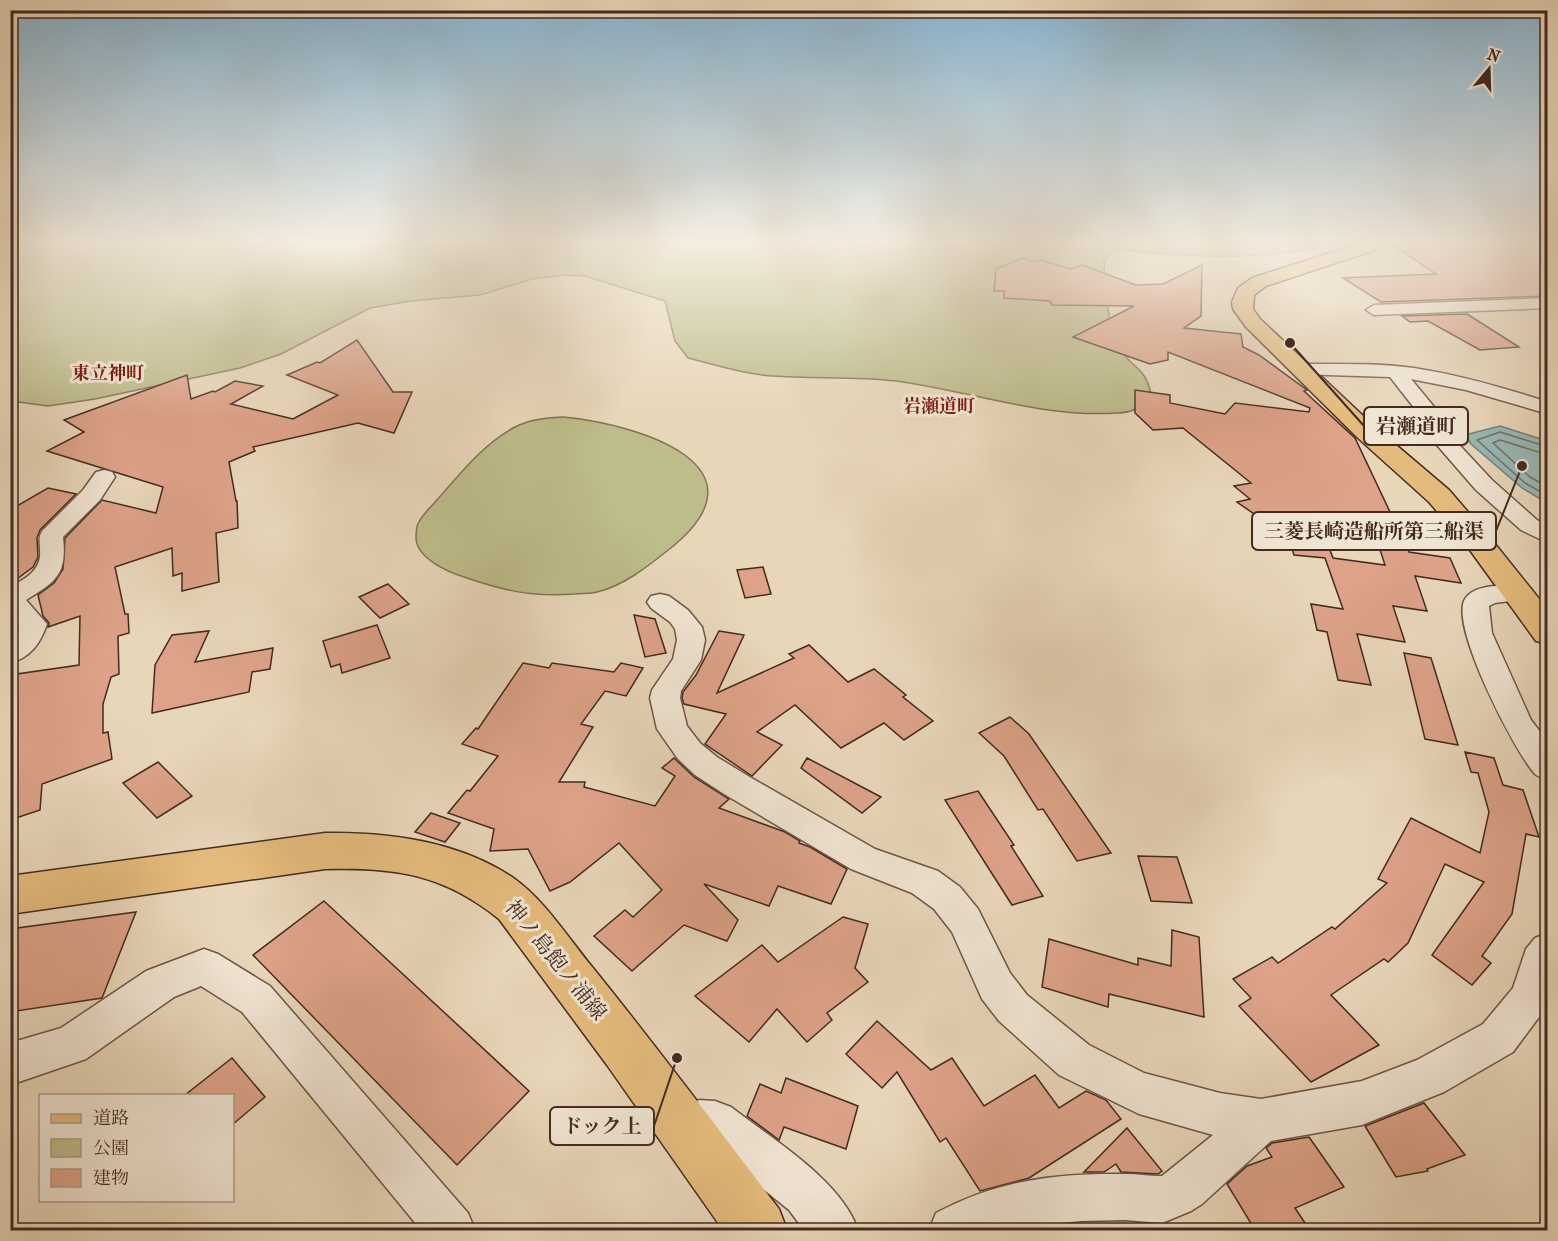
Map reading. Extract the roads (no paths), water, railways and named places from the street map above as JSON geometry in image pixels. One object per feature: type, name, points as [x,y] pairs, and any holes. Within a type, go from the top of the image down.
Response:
[{"type":"main road","points":[[1243,300],[1243,309],[1253,324],[1304,370],[1366,433],[1439,496],[1477,540],[1548,633]]},
{"type":"main road","name":"神ノ島飽ノ浦線","points":[[10,895],[325,851],[370,850],[431,861],[482,880],[515,905],[625,1047],[758,1230]]},
{"type":"street","points":[[1374,310],[1548,303]]},
{"type":"street","points":[[1304,370],[1372,370],[1438,379],[1548,408]]},
{"type":"street","points":[[1396,373],[1428,412],[1443,440],[1484,485],[1529,525],[1548,536]]},
{"type":"street","points":[[10,654],[27,641],[33,624],[19,612],[12,598],[40,580],[47,572],[53,557],[51,536],[94,494],[104,477]]},
{"type":"street","points":[[1516,593],[1489,595],[1476,602],[1478,633],[1518,725],[1548,767]]},
{"type":"street","points":[[660,602],[679,616],[688,627],[691,640],[687,660],[667,690],[666,708],[679,740],[706,766],[863,859],[925,882],[947,898],[965,921],[996,986],[1013,1008],[1074,1060],[1140,1093],[1220,1114],[1261,1121],[1362,1103],[1429,1077],[1498,1038],[1532,995],[1533,981],[1540,961],[1548,950]]},
{"type":"street","points":[[10,1064],[71,1045],[160,984],[204,967],[256,999],[451,1230]]},
{"type":"street","points":[[953,1230],[1000,1209],[1040,1201],[1144,1197],[1166,1199],[1182,1191],[1261,1121]]},
{"type":"street","points":[[685,1131],[699,1122],[715,1123],[805,1194],[834,1230]]},
{"type":"water","points":[[1500,426],[1547,441],[1547,503],[1522,488],[1471,444],[1465,435]]},
{"type":"place","name":"岩瀬道町","points":[[1290,343]]},
{"type":"place","name":"三菱長崎造船所第三船渠","points":[[1522,466]]},
{"type":"place","name":"ドック上","points":[[677,1058]]},
{"type":"district","name":"東立神町","points":[[108,373]]},
{"type":"district","name":"岩瀬道町","points":[[939,406]]}]
